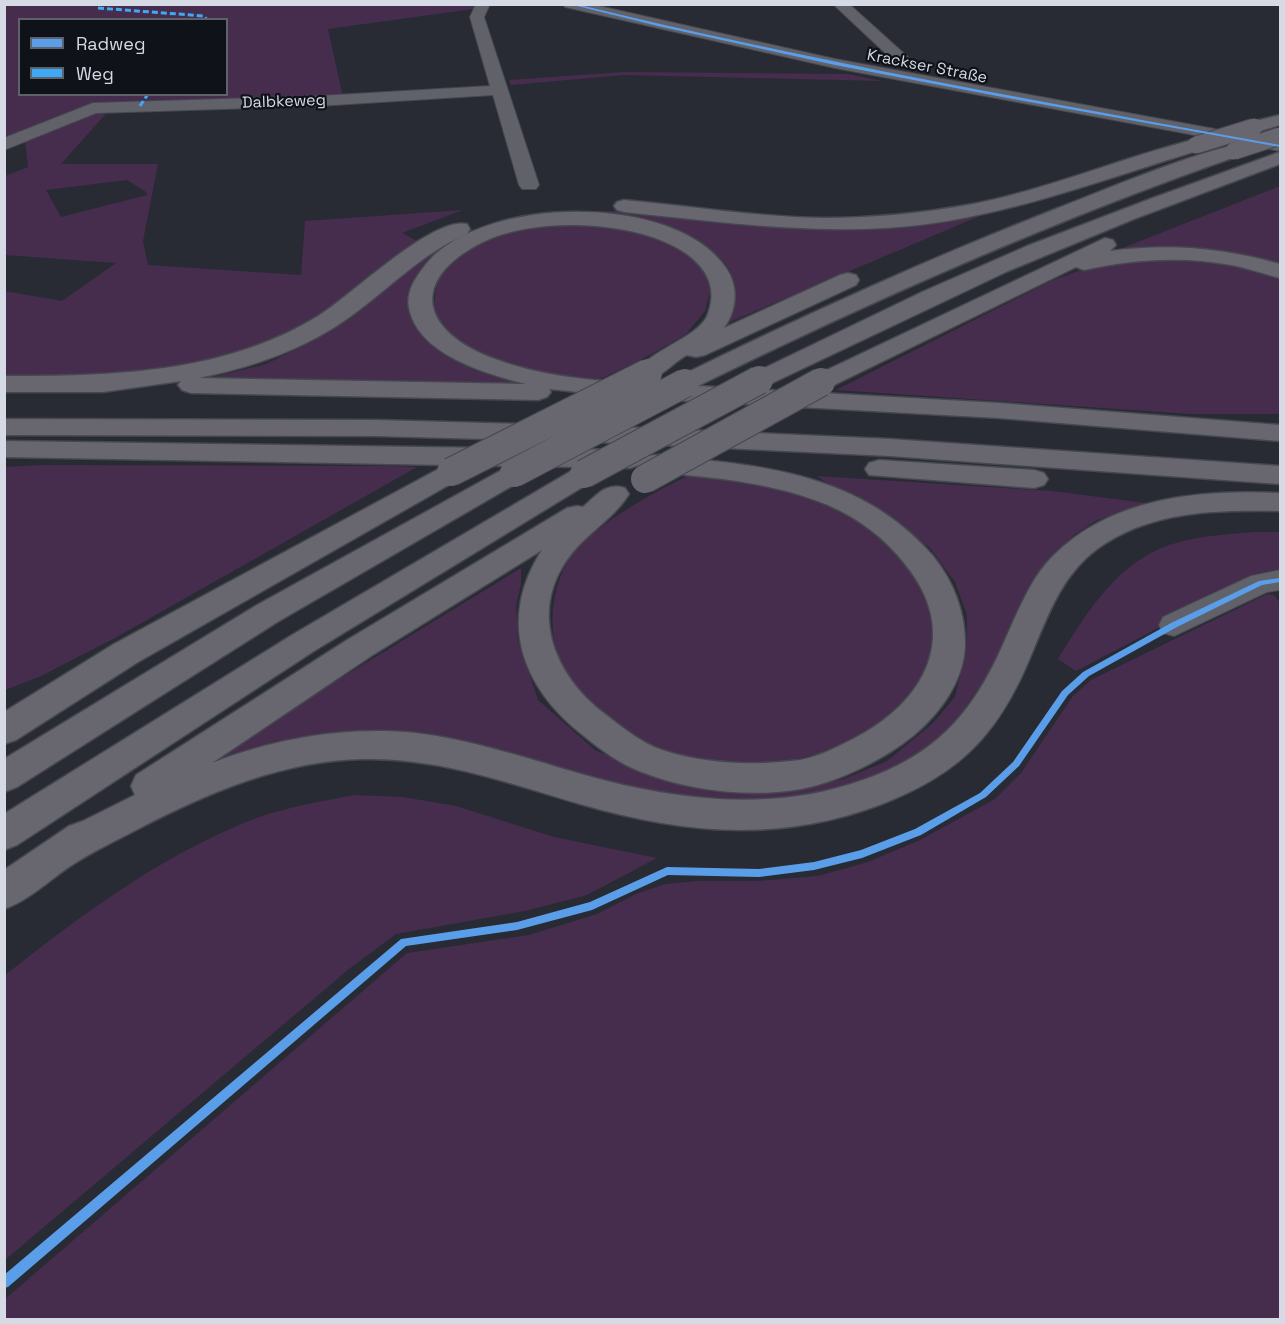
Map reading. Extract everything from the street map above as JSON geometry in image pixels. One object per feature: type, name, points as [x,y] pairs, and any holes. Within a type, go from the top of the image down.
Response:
[{"type":"highway","points":[[81,384],[167,377],[223,366],[267,352],[308,333],[341,312],[427,244],[480,222],[516,212],[555,207],[633,206],[786,222],[834,224],[889,222],[996,205],[1281,120]]},
{"type":"highway","points":[[4,777],[268,613],[514,474],[695,389],[826,314],[994,240],[1128,188],[1281,136]]},
{"type":"highway","points":[[4,730],[126,653],[451,472],[648,373],[797,302],[975,226],[1150,159]]},
{"type":"highway","points":[[4,892],[65,850],[136,795],[359,648],[534,540],[821,382],[1280,160]]},
{"type":"highway","points":[[4,834],[303,643],[589,466],[937,294],[1192,189],[1280,160]]},
{"type":"highway","points":[[648,373],[667,356],[687,345],[714,325],[724,296],[722,279],[713,265],[694,247],[673,235],[629,222],[602,219],[562,219],[514,225],[464,244],[435,266],[425,280],[420,297],[421,312],[428,326],[442,340],[461,354],[479,361],[519,375],[556,382],[604,388],[695,389],[1162,422],[1281,433]]},
{"type":"highway","points":[[1045,274],[1115,255],[1170,252],[1230,257],[1281,271]]},
{"type":"highway","points":[[4,384],[695,389]]},
{"type":"highway","points":[[4,407],[536,411],[1014,433],[1281,452]]},
{"type":"highway","points":[[1162,422],[1281,424]]},
{"type":"highway","points":[[4,427],[464,430],[722,439],[953,451],[1281,475]]},
{"type":"highway","points":[[4,449],[717,469],[817,489],[848,502],[900,537],[936,582],[946,606],[950,631],[948,660],[937,687],[918,712],[894,734],[856,756],[805,773],[753,779],[700,772],[658,764],[618,743],[585,720],[559,694],[544,668],[535,640],[534,609],[540,581],[552,557],[615,494]]},
{"type":"highway","points":[[4,457],[64,451]]},
{"type":"highway","points":[[589,466],[858,468],[1281,496]]},
{"type":"highway","points":[[65,850],[148,804],[208,777],[286,755],[350,746],[409,746],[453,753],[528,771],[607,796],[720,816],[774,815],[817,810],[887,786],[924,768],[956,745],[981,719],[1001,686],[1043,592],[1060,566],[1090,541],[1123,520],[1184,505],[1220,501],[1281,502]]},
{"type":"highway","points":[[4,709],[126,653]]},
{"type":"street","points":[[483,4],[477,17],[529,185]]},
{"type":"street","name":"Krackser Straße","points":[[570,4],[766,50],[902,77],[1280,160]]},
{"type":"street","points":[[840,4],[904,62]]},
{"type":"street","name":"Dalbkeweg","points":[[4,146],[93,108],[318,101],[500,90]]},
{"type":"street","points":[[1174,625],[1261,583],[1278,583]]},
{"type":"shaded area","points":[[4,5],[475,5],[473,9],[328,29],[343,97],[99,106],[5,143]]},
{"type":"shaded area","points":[[624,72],[847,74],[883,81],[624,75],[511,85],[509,80]]},
{"type":"shaded area","points":[[111,108],[61,164],[158,164],[143,241],[148,265],[301,275],[305,221],[463,210],[402,233],[419,242],[325,316],[238,356],[159,372],[5,376],[4,291],[62,301],[116,263],[5,255],[5,176],[28,167],[25,140],[82,113]],"holes":[[[127,180],[147,195],[61,217],[46,190]]]},
{"type":"shaded area","points":[[1280,186],[1280,265],[1241,255],[1201,249],[1161,247],[1120,249]]},
{"type":"shaded area","points":[[618,211],[861,229],[912,226],[982,215],[725,324],[734,302],[735,288],[728,267],[713,251],[691,238],[640,222],[568,212]]},
{"type":"shaded area","points":[[505,220],[505,223],[469,236],[450,247],[421,271],[446,351],[472,368],[529,384],[210,378],[266,364],[315,340],[358,312],[413,262],[449,237]]},
{"type":"shaded area","points":[[561,223],[631,227],[687,247],[710,278],[710,291],[705,311],[686,334],[641,360],[598,380],[530,370],[490,358],[461,342],[440,323],[434,305],[437,281],[448,265],[471,248],[501,234],[533,226]]},
{"type":"shaded area","points":[[1198,258],[1268,271],[1280,276],[1280,414],[1191,414],[836,390],[1051,281],[1084,269],[1122,261]]},
{"type":"shaded area","points":[[39,465],[417,467],[115,638],[41,676],[5,690],[5,467]]},
{"type":"shaded area","points":[[690,475],[761,484],[798,494],[835,508],[868,527],[897,550],[918,578],[931,612],[934,629],[932,657],[915,691],[876,731],[845,746],[796,759],[760,764],[722,762],[690,757],[659,748],[603,717],[581,695],[564,669],[554,639],[554,604],[563,569],[577,547],[602,526],[639,502]]},
{"type":"shaded area","points":[[817,476],[1052,491],[1146,503],[1095,521],[1074,535],[1054,554],[1025,597],[989,673],[952,727],[922,753],[879,777],[834,793],[791,799],[703,802],[600,781],[447,738],[402,733],[229,758],[220,752],[521,568],[521,584],[516,606],[518,640],[538,700],[595,750],[665,779],[791,788],[844,779],[887,761],[932,724],[955,697],[967,647],[967,615],[955,582],[930,548],[897,522]]},
{"type":"shaded area","points":[[1254,532],[1280,532],[1280,573],[1263,573],[1076,671],[1058,659],[1101,596],[1127,569],[1142,558],[1182,541]]},
{"type":"shaded area","points":[[1267,594],[1274,595],[1280,603],[1280,1319],[5,1319],[5,1299],[407,953],[529,935],[597,914],[636,894],[665,884],[698,881],[758,881],[818,876],[868,862],[920,840],[995,799],[1021,773],[1073,696],[1091,680]]},
{"type":"shaded area","points":[[355,795],[403,797],[456,806],[554,837],[657,858],[587,895],[525,911],[396,934],[349,969],[5,1260],[5,975],[119,891],[212,837],[271,813]]},
{"type":"marked path","points":[[98,8],[204,16],[206,18]]},
{"type":"marked path","points":[[140,106],[147,96]]},
{"type":"cycle path","points":[[570,4],[835,64],[1280,146]]},
{"type":"cycle path","points":[[4,1283],[404,942],[517,926],[592,906],[667,871],[759,873],[814,866],[862,854],[918,832],[983,795],[1016,764],[1065,693],[1086,674],[1174,625],[1261,583],[1280,580]]}]
